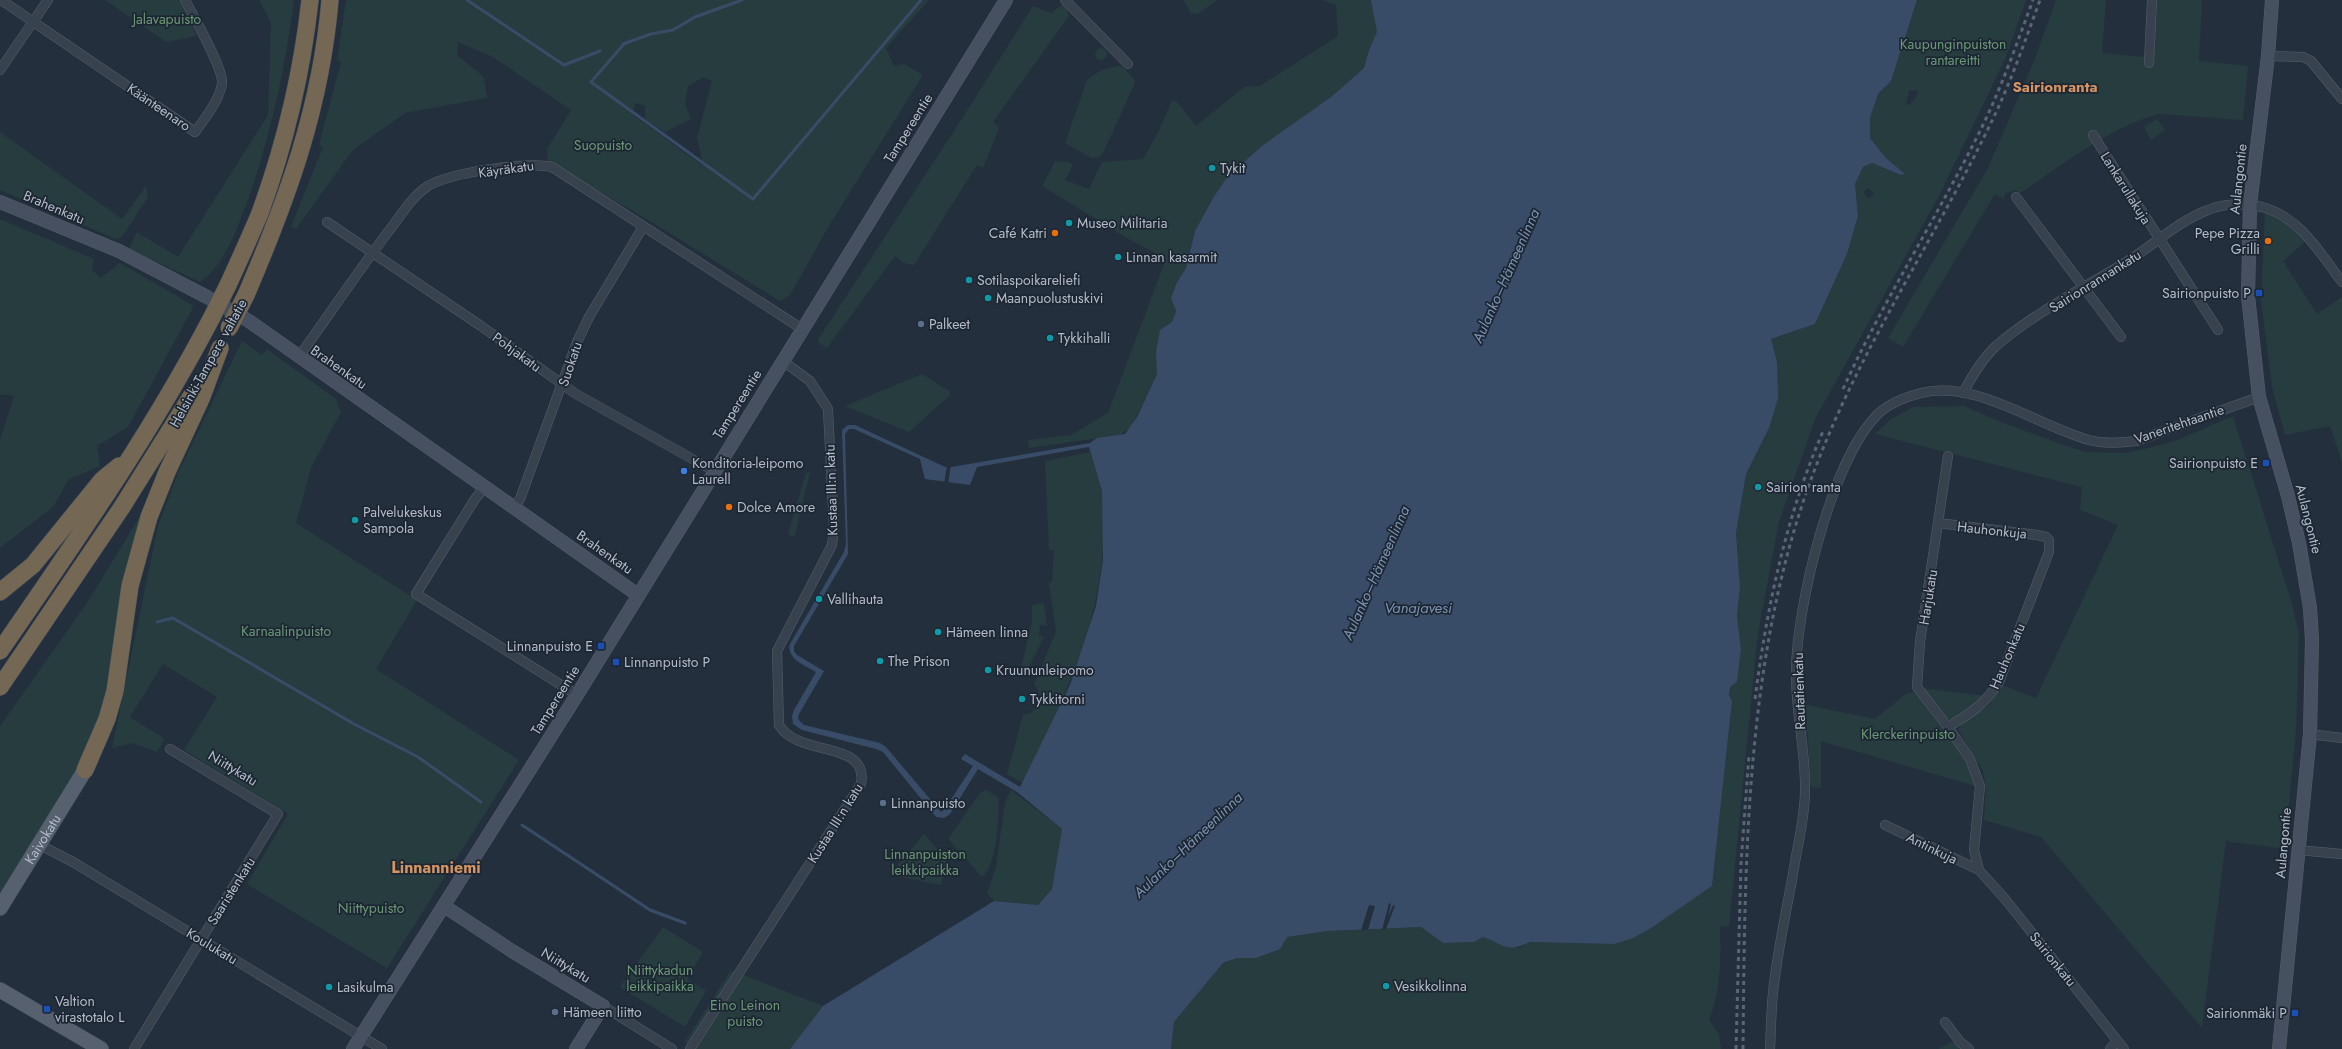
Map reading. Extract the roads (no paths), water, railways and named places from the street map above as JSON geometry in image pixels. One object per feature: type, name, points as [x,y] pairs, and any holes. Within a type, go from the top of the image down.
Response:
[{"type":"highway","name":"Helsinki-Tampere valtatie","points":[[0,651],[136,451],[187,366],[228,285],[259,213],[282,145],[296,91],[310,0]]},
{"type":"highway","name":"Helsinki-Tampere valtatie","points":[[0,687],[158,452],[220,348],[246,295],[277,223],[303,148],[315,96],[328,26],[330,0]]},
{"type":"highway","points":[[85,770],[107,719],[115,691],[130,586],[149,517],[167,472],[201,399],[220,348]]},
{"type":"highway","points":[[0,592],[33,565],[102,480],[136,451]]},
{"type":"main road","name":"Tampereentie","points":[[353,1049],[577,695],[1006,0]]},
{"type":"main road","name":"Aulangontie","points":[[2272,0],[2268,56],[2250,205],[2248,296],[2259,397],[2288,496],[2305,568],[2312,640],[2310,734],[2280,1049]]},
{"type":"main road","name":"Brahenkatu","points":[[0,202],[119,251],[207,297],[249,322],[298,358],[638,595]]},
{"type":"main road","name":"Kaivokatu","points":[[0,908],[85,770]]},
{"type":"main road","name":"Niittykatu","points":[[444,906],[512,951],[603,1006]]},
{"type":"main road","points":[[0,990],[101,1049]]},
{"type":"main road","points":[[576,1049],[603,1006]]},
{"type":"street","name":"Käänteenaro","points":[[0,0],[195,132],[211,108],[222,83],[220,70],[185,0]]},
{"type":"street","points":[[0,70],[48,0]]},
{"type":"street","points":[[1065,0],[1128,64]]},
{"type":"street","points":[[2149,63],[2152,0]]},
{"type":"street","points":[[2268,56],[2303,57],[2311,61],[2342,99]]},
{"type":"street","name":"Lankarullakuja","points":[[2093,135],[2218,330]]},
{"type":"street","name":"Käyräkatu","points":[[298,358],[372,253],[407,207],[427,187],[438,182],[506,166],[540,164],[552,167],[802,329]]},
{"type":"street","points":[[2016,197],[2121,337]]},
{"type":"street","name":"Sairionrannankatu","points":[[1963,393],[1982,361],[1997,346],[2083,288],[2159,240],[2188,219],[2208,210],[2230,204],[2250,205],[2263,207],[2284,216],[2301,228],[2342,282]]},
{"type":"street","name":"Pohjakatu","points":[[327,222],[481,326],[563,385],[714,471]]},
{"type":"street","name":"Suokatu","points":[[514,508],[520,499],[563,385],[577,342],[589,317],[644,227]]},
{"type":"street","name":"Kustaa III:n katu","points":[[690,1049],[861,784],[863,774],[858,765],[848,755],[800,743],[784,734],[779,725],[777,651],[832,545],[834,529],[828,409],[810,381],[783,361]]},
{"type":"street","name":"Rautatienkatu","points":[[1770,1049],[1773,992],[1805,791],[1796,671],[1799,627],[1804,596],[1825,520],[1847,460],[1858,438],[1878,413],[1898,401],[1922,393],[1944,390],[1963,393]]},
{"type":"street","name":"Vaneritehtaantie","points":[[1963,393],[1992,402],[2091,440],[2118,443],[2136,441],[2215,411],[2259,397]]},
{"type":"street","name":"Harjukatu","points":[[1948,456],[1920,642],[1917,687],[1948,727]]},
{"type":"street","points":[[484,488],[416,594],[577,695]]},
{"type":"street","name":"Hauhonkuja","points":[[1938,523],[2046,537]]},
{"type":"street","name":"Hauhonkatu","points":[[1948,727],[1975,710],[1988,699],[1999,682],[2049,552],[2049,540],[2046,537]]},
{"type":"street","points":[[1948,727],[1970,759],[1980,786],[1974,850],[1979,870]]},
{"type":"street","points":[[2310,734],[2342,738]]},
{"type":"street","name":"Niittykatu","points":[[170,749],[278,814]]},
{"type":"street","name":"Saaristenkatu","points":[[134,1049],[278,814]]},
{"type":"street","name":"Antinkuja","points":[[1885,825],[1979,870]]},
{"type":"street","name":"Koulukatu","points":[[40,845],[73,862],[382,1049]]},
{"type":"street","points":[[2298,850],[2342,854]]},
{"type":"street","name":"Sairionkatu","points":[[1979,870],[2005,899],[2124,1049]]},
{"type":"street","name":"Niittykatu","points":[[603,1006],[672,1049]]},
{"type":"street","points":[[1945,1022],[1960,1042],[1969,1049]]},
{"type":"street","points":[[2110,1049],[2118,1041]]},
{"type":"water","name":"Vanajavesi","points":[[1371,0],[1917,0],[1891,81],[1878,94],[1870,118],[1870,138],[1886,158],[1905,174],[1901,175],[1872,163],[1863,167],[1855,184],[1858,216],[1847,254],[1815,324],[1771,339],[1777,362],[1778,398],[1769,428],[1746,474],[1736,533],[1740,587],[1737,616],[1741,649],[1737,682],[1730,687],[1729,695],[1732,701],[1712,886],[1651,928],[1633,938],[1614,944],[1529,942],[1522,946],[1510,948],[1483,937],[1474,942],[1443,943],[1421,927],[1328,931],[1287,937],[1280,949],[1256,958],[1237,958],[1223,963],[1174,1022],[1171,1049],[790,1049],[823,1006],[994,901],[1038,905],[1052,889],[1062,829],[1017,792],[978,769],[950,814],[944,818],[936,817],[883,752],[802,730],[793,724],[792,716],[794,710],[816,672],[794,658],[791,654],[790,644],[844,552],[846,544],[842,430],[848,425],[855,425],[945,467],[1090,443],[1097,438],[1125,434],[1137,417],[1157,374],[1156,352],[1160,330],[1172,322],[1176,311],[1171,298],[1176,284],[1186,268],[1195,231],[1213,198],[1227,177],[1263,145],[1331,97],[1364,68],[1369,50],[1377,32]],"holes":[[[849,429],[854,429],[920,459],[925,479],[970,485],[977,467],[1089,447],[1102,491],[1103,560],[1096,606],[1070,685],[1020,787],[965,754],[961,759],[973,766],[944,810],[941,812],[886,747],[880,743],[804,725],[798,719],[799,714],[824,671],[797,655],[794,651],[794,646],[848,554],[845,434]]]},
{"type":"waterway","points":[[467,0],[564,65],[600,51]]},
{"type":"waterway","points":[[623,44],[651,34],[673,30],[695,17],[742,0]]},
{"type":"waterway","points":[[624,44],[591,82],[753,199],[921,0]]},
{"type":"waterway","points":[[157,622],[173,618],[354,724],[418,757],[481,802]]},
{"type":"waterway","points":[[522,825],[650,910],[685,923]]},
{"type":"railway","points":[[1843,389],[1893,290],[1982,127],[2003,80],[2033,0]]},
{"type":"railway","points":[[1743,1049],[1745,899],[1748,823],[1754,748],[1763,673],[1777,599],[1795,527],[1820,456],[1838,414],[1879,331],[1967,170],[1996,113],[2040,0]]},
{"type":"railway","points":[[1755,699],[1772,596],[1780,562],[1799,495],[1824,429]]},
{"type":"railway","points":[[1736,1049],[1741,863],[1749,755]]},
{"type":"place","name":"Tykit","points":[[1212,168]]},
{"type":"place","name":"Museo Militaria","points":[[1069,223]]},
{"type":"place","name":"Café Katri","points":[[1055,233]]},
{"type":"place","name":"Pepe Pizza Grilli","points":[[2268,241]]},
{"type":"place","name":"Linnan kasarmit","points":[[1118,257]]},
{"type":"place","name":"Sotilaspoikareliefi","points":[[969,280]]},
{"type":"place","name":"Sairionpuisto P","points":[[2259,293]]},
{"type":"place","name":"Maanpuolustuskivi","points":[[988,298]]},
{"type":"place","name":"Palkeet","points":[[921,324]]},
{"type":"place","name":"Tykkihalli","points":[[1050,338]]},
{"type":"place","name":"Sairionpuisto E","points":[[2266,463]]},
{"type":"place","name":"Konditoria-leipomo Laurell","points":[[684,471]]},
{"type":"place","name":"Sairion ranta","points":[[1758,487]]},
{"type":"place","name":"Dolce Amore","points":[[729,507]]},
{"type":"place","name":"Palvelukeskus Sampola","points":[[355,520]]},
{"type":"place","name":"Vallihauta","points":[[819,599]]},
{"type":"place","name":"Hämeen linna","points":[[938,632]]},
{"type":"place","name":"Linnanpuisto E","points":[[601,646]]},
{"type":"place","name":"The Prison","points":[[880,661]]},
{"type":"place","name":"Linnanpuisto P","points":[[616,662]]},
{"type":"place","name":"Kruununleipomo","points":[[988,670]]},
{"type":"place","name":"Tykkitorni","points":[[1022,699]]},
{"type":"place","name":"Linnanpuisto","points":[[883,803]]},
{"type":"place","name":"Vesikkolinna","points":[[1386,986]]},
{"type":"place","name":"Lasikulma","points":[[329,987]]},
{"type":"place","name":"Valtion virastotalo L","points":[[47,1009]]},
{"type":"place","name":"Hämeen liitto","points":[[555,1012]]},
{"type":"place","name":"Sairionmäki P","points":[[2295,1013]]},
{"type":"district","name":"Sairionranta","points":[[2055,87]]},
{"type":"district","name":"Linnanniemi","points":[[436,867]]},
{"type":"park label","name":"Jalavapuisto","points":[[167,19]]},
{"type":"park label","name":"Kaupunginpuiston rantareitti","points":[[1953,52]]},
{"type":"park label","name":"Suopuisto","points":[[603,145]]},
{"type":"park label","name":"Karnaalinpuisto","points":[[286,631]]},
{"type":"park label","name":"Klerckerinpuisto","points":[[1908,734]]},
{"type":"park label","name":"Linnanpuiston leikkipaikka","points":[[925,862]]},
{"type":"park label","name":"Niittypuisto","points":[[371,908]]},
{"type":"park label","name":"Niittykadun leikkipaikka","points":[[660,978]]},
{"type":"park label","name":"Eino Leinon puisto","points":[[745,1014]]},
{"type":"water label","name":"Aulanko–Hämeenlinna","points":[[1506,276]]},
{"type":"water label","name":"Aulanko–Hämeenlinna","points":[[1376,573]]},
{"type":"water label","name":"Aulanko–Hämeenlinna","points":[[1188,845]]}]
